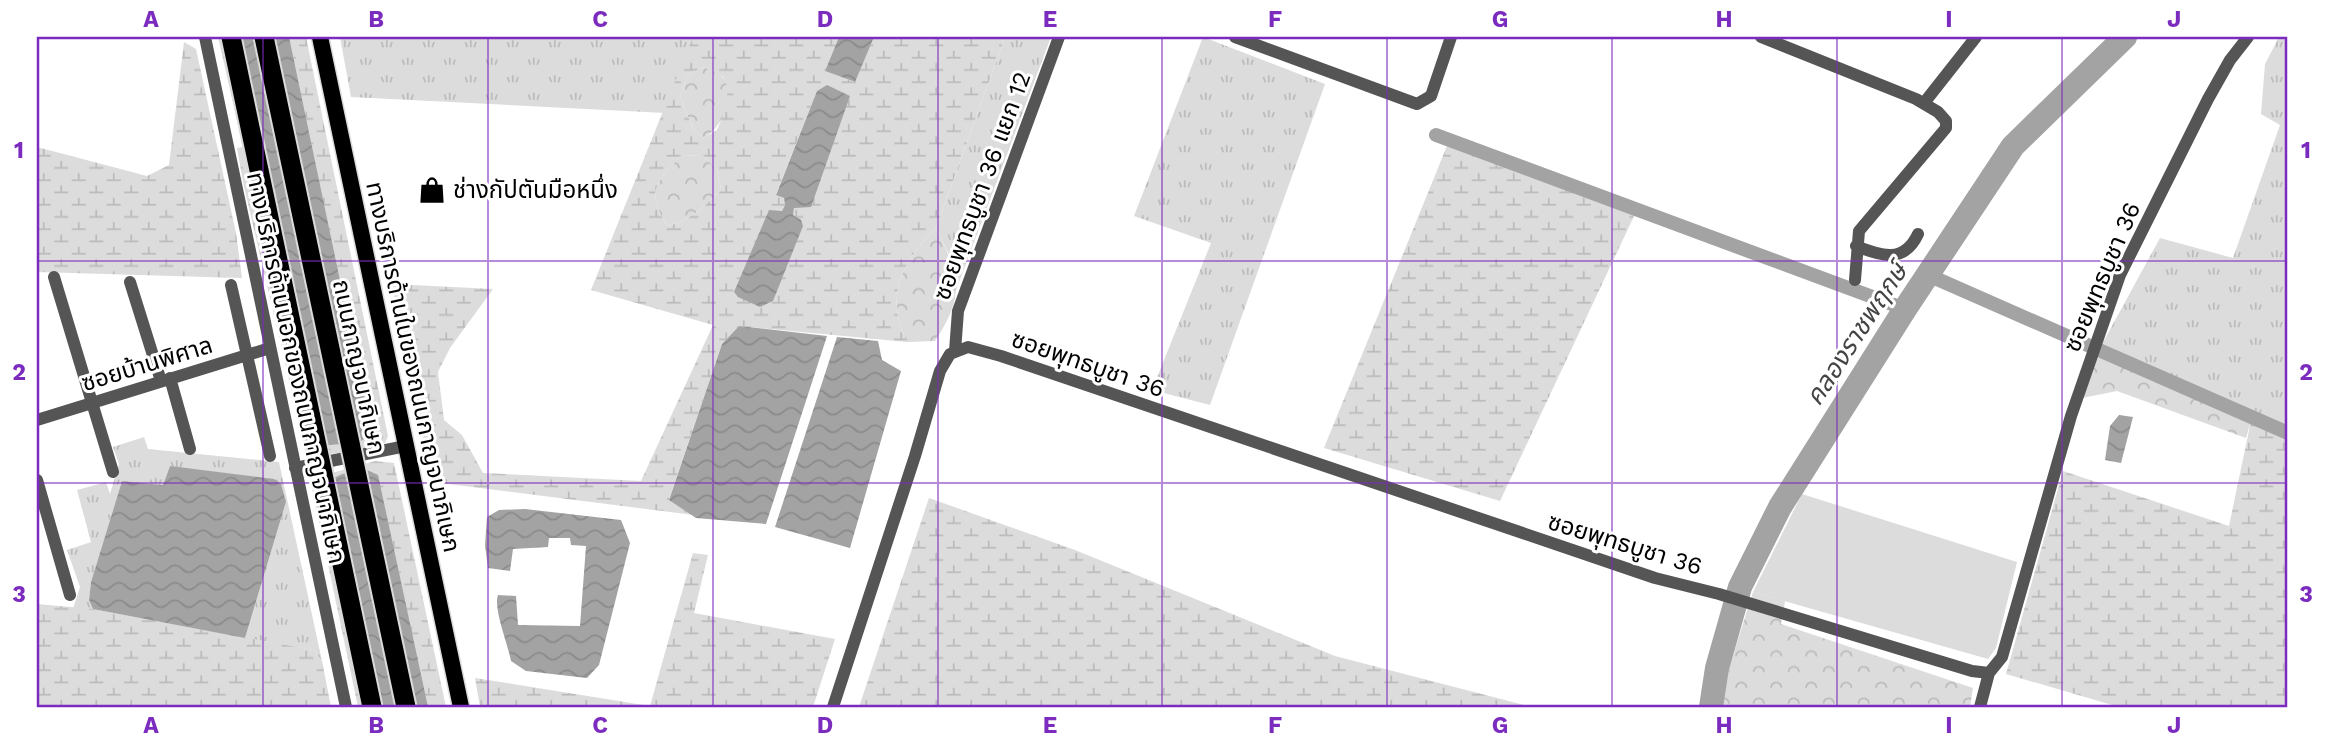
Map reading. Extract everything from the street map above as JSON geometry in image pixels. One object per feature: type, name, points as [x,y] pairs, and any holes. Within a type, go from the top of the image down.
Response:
[{"type":"highway","points":[[232,37],[372,707]]},
{"type":"highway","name":"ถนนกาญจนาภิเษก","points":[[264,37],[406,707]]},
{"type":"main road","name":"ทางบริการด้านในของถนนกาญจนาภิเษก","points":[[320,37],[461,707]]},
{"type":"street","name":"ทางบริการด้านนอกของถนนกาญจนาภิเษก","points":[[205,37],[345,707]]},
{"type":"street","name":"ซอยพุทธบูชา 36 แยก 12","points":[[955,351],[958,310],[1059,37]]},
{"type":"street","points":[[1236,37],[1417,104],[1431,96],[1451,37]]},
{"type":"street","points":[[1761,37],[1924,103],[1946,121],[1946,128],[1859,231],[1855,280]]},
{"type":"street","points":[[1924,103],[1976,37]]},
{"type":"street","name":"ซอยพุทธบูชา 36","points":[[955,351],[968,347],[1001,356],[1539,541],[1972,671],[1989,673],[2002,657],[2086,366],[2120,275],[2196,122],[2230,60],[2248,37]]},
{"type":"street","points":[[1856,246],[1886,257],[1895,256],[1913,245],[1918,234]]},
{"type":"street","points":[[54,277],[113,472]]},
{"type":"street","points":[[130,282],[190,449]]},
{"type":"street","points":[[231,285],[270,456]]},
{"type":"street","name":"ซอยบ้านพิศาล","points":[[37,421],[270,348]]},
{"type":"street","points":[[833,707],[915,456],[940,370],[945,360],[955,351]]},
{"type":"street","points":[[295,468],[406,446]]},
{"type":"street","points":[[37,480],[70,595]]},
{"type":"street","points":[[1980,707],[1989,673]]},
{"type":"green space","points":[[218,37],[306,37],[388,436],[385,443],[369,449],[307,457],[243,182],[237,148],[243,147]]},
{"type":"green space","points":[[340,37],[693,37],[665,113],[351,97]]},
{"type":"green space","points":[[693,37],[839,37],[825,71],[854,82],[874,37],[1005,37],[936,228],[914,253],[900,280],[897,310],[907,342],[739,326],[722,344],[669,499],[694,515],[432,482],[392,284],[493,289],[450,348],[438,372],[444,420],[462,435],[483,473],[641,481],[713,325],[591,290]],"holes":[[[704,67],[723,77],[728,89],[725,111],[717,130],[704,138],[693,129],[680,96],[687,75]],[[817,91],[805,207],[794,207],[793,215],[801,220],[775,208],[782,211],[785,205],[784,198],[776,194]],[[703,155],[717,170],[721,189],[697,212],[667,226],[657,204],[656,189],[664,174],[680,156]]]},
{"type":"green space","points":[[1005,37],[1051,37],[955,293],[955,267],[936,228]]},
{"type":"green space","points":[[1203,37],[1325,84],[1210,405],[1152,390],[1211,243],[1134,216]]},
{"type":"green space","points":[[2279,37],[2288,37],[2288,426],[2101,346],[2160,238],[2233,258],[2280,125],[2261,114],[2265,64]]},
{"type":"green space","points":[[184,42],[196,49],[236,233],[242,278],[37,272],[37,147],[147,176],[169,165]]},
{"type":"green space","points":[[704,67],[722,77],[728,86],[729,95],[721,120],[704,138],[693,129],[680,96],[687,75]]},
{"type":"green space","points":[[1449,141],[1635,214],[1500,501],[1324,448]]},
{"type":"green space","points":[[703,155],[717,170],[721,189],[697,212],[667,226],[655,196],[659,182],[680,156]]},
{"type":"green space","points":[[936,228],[954,272],[955,297],[945,325],[935,341],[907,342],[897,310],[900,280],[914,253]]},
{"type":"green space","points":[[2096,353],[2251,421],[2246,438],[2117,391],[2082,398]]},
{"type":"green space","points":[[2251,421],[2288,438],[2288,707],[2119,707],[2006,674],[2063,471],[2229,526]]},
{"type":"green space","points":[[144,437],[148,449],[279,462],[322,661],[313,650],[245,638],[286,502],[170,466],[163,485],[122,481],[91,582],[89,600],[93,609],[73,609],[80,587],[67,550],[91,542],[77,490],[106,482],[110,494],[119,464],[113,447]]},
{"type":"green space","points":[[375,461],[394,463],[446,707],[358,707],[310,479]]},
{"type":"green space","points":[[1802,494],[2017,562],[1996,648],[1988,659],[1753,592]]},
{"type":"green space","points":[[929,498],[1075,550],[1335,656],[1532,707],[859,707]]},
{"type":"green space","points":[[693,553],[708,555],[694,613],[835,639],[813,707],[480,707],[475,678],[650,706]]},
{"type":"green space","points":[[1753,592],[1785,601],[1781,624],[1973,688],[1970,707],[1722,707],[1729,668]]},
{"type":"green space","points":[[37,604],[93,609],[313,650],[322,661],[331,707],[37,707]]},
{"type":"water","points":[[222,37],[289,37],[372,433],[360,442],[310,447]]},
{"type":"water","points":[[839,37],[874,37],[855,82],[825,71]]},
{"type":"water","points":[[827,85],[850,96],[811,207],[794,208],[793,215],[801,220],[803,226],[773,301],[760,307],[738,297],[734,292],[769,210],[782,211],[785,205],[784,198],[776,195],[817,91]]},
{"type":"water","points":[[739,326],[827,336],[766,524],[696,518],[669,500],[722,344]]},
{"type":"water","points":[[837,337],[878,341],[882,360],[901,371],[850,548],[775,527]]},
{"type":"water","points":[[2119,415],[2133,417],[2121,463],[2105,460],[2110,426]]},
{"type":"water","points":[[170,466],[274,479],[281,484],[286,502],[245,638],[93,609],[89,600],[91,582],[122,481],[163,485]]},
{"type":"water","points":[[367,470],[378,475],[428,707],[365,707],[318,486],[342,474]]},
{"type":"water","points":[[525,509],[621,520],[630,543],[599,665],[587,678],[526,671],[511,661],[499,618],[498,595],[516,596],[518,625],[580,626],[586,546],[571,545],[570,538],[549,538],[548,547],[513,549],[510,571],[488,568],[485,545],[487,517],[499,510]]},
{"type":"waterway","name":"คลองราชพฤกษ์","points":[[1711,707],[1717,668],[1740,587],[1780,507],[1905,309],[2013,146],[2125,37]]},
{"type":"waterway","points":[[1436,135],[1905,309]]},
{"type":"waterway","points":[[1928,275],[2288,433]]},
{"type":"place","name":"ช่างกัปตันมือหนึ่ง","points":[[432,190]]}]
